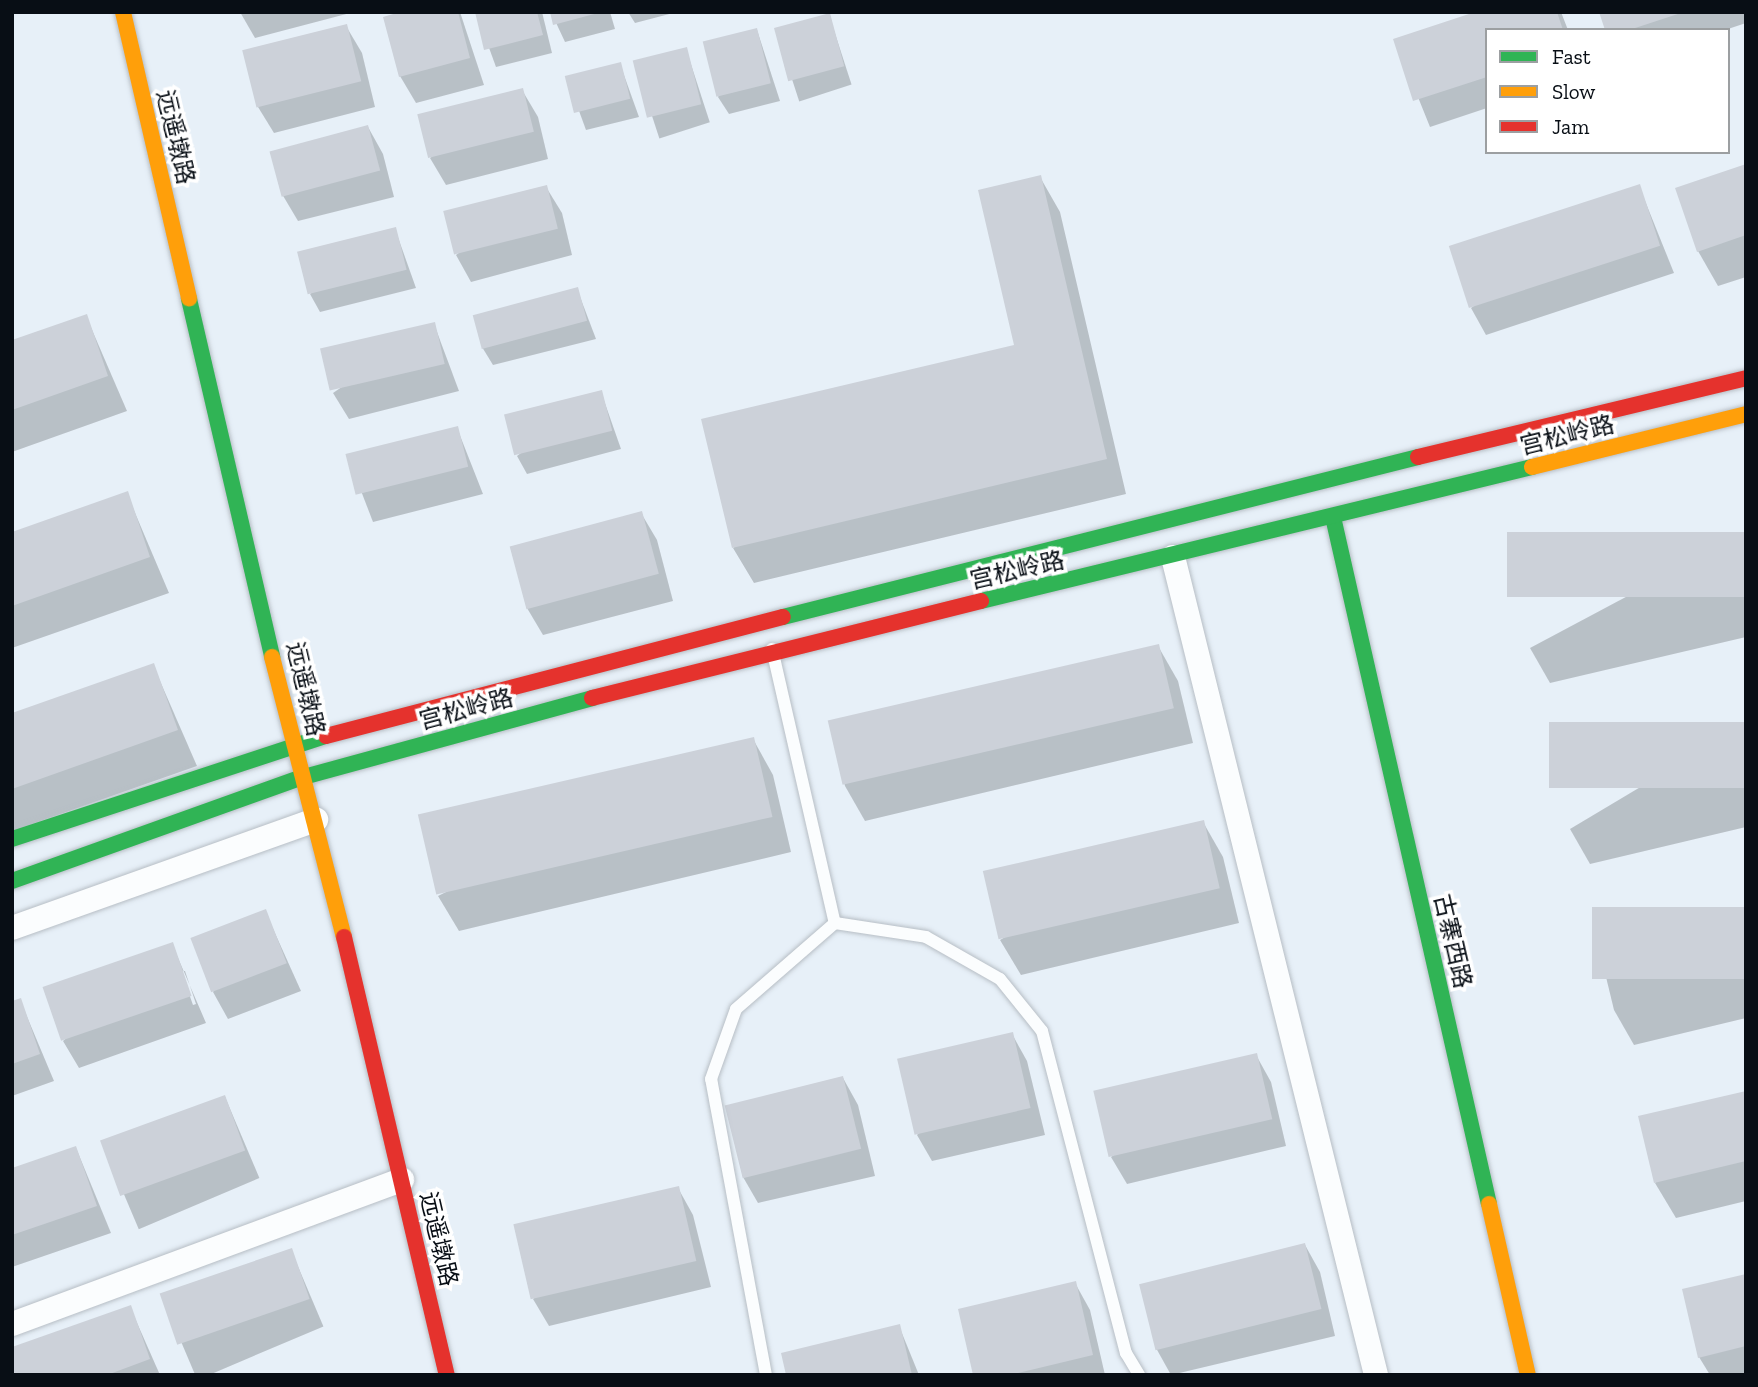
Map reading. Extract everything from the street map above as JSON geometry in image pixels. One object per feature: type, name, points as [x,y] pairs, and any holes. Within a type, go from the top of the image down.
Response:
[{"type":"main road","name":"远遥墩路","points":[[123,12],[297,744],[300,778],[316,820],[447,1375]]},
{"type":"main road","points":[[12,839],[297,744],[1133,526],[1746,378]]},
{"type":"main road","name":"宫松岭路","points":[[12,881],[300,778],[772,649],[1172,557],[1746,414]]},
{"type":"main road","name":"古寨西路","points":[[1333,517],[1528,1375]]},
{"type":"street","points":[[1172,557],[1376,1375]]},
{"type":"street","points":[[12,928],[316,820]]},
{"type":"street","points":[[12,1324],[402,1180]]},
{"type":"lane","points":[[772,649],[835,923]]},
{"type":"lane","points":[[766,1375],[711,1079],[736,1009],[835,923],[926,937],[1000,979],[1042,1031],[1126,1353],[1139,1375]]},
{"type":"building","points":[[400,12],[458,12],[470,58],[399,77],[383,17]]},
{"type":"building","points":[[475,12],[537,12],[543,35],[484,50]]},
{"type":"building","points":[[550,12],[598,12],[598,13],[553,25]]},
{"type":"building","points":[[1475,12],[1557,12],[1562,28],[1485,28],[1485,78],[1413,101],[1393,39]]},
{"type":"building","points":[[1599,12],[1681,13],[1635,28],[1604,28]]},
{"type":"building","points":[[830,13],[844,66],[788,81],[774,28]]},
{"type":"building","points":[[347,24],[361,81],[256,107],[242,50]]},
{"type":"building","points":[[757,28],[771,83],[716,97],[703,42]]},
{"type":"building","points":[[687,47],[701,104],[647,118],[633,61]]},
{"type":"building","points":[[621,62],[630,99],[574,113],[565,76]]},
{"type":"building","points":[[523,88],[534,132],[428,158],[417,114]]},
{"type":"building","points":[[368,125],[380,170],[282,197],[269,151]]},
{"type":"building","points":[[1746,164],[1746,235],[1697,252],[1675,188]]},
{"type":"building","points":[[1041,175],[1107,459],[732,548],[701,419],[1014,345],[978,190]]},
{"type":"building","points":[[1640,184],[1660,246],[1469,308],[1449,246]]},
{"type":"building","points":[[547,185],[558,229],[454,255],[443,211]]},
{"type":"building","points":[[396,227],[407,270],[308,294],[297,252]]},
{"type":"building","points":[[578,287],[587,321],[482,349],[473,315]]},
{"type":"building","points":[[87,314],[108,376],[12,410],[12,340]]},
{"type":"building","points":[[435,322],[445,364],[330,390],[320,349]]},
{"type":"building","points":[[602,390],[612,431],[514,455],[504,414]]},
{"type":"building","points":[[458,426],[468,467],[356,495],[345,454]]},
{"type":"building","points":[[128,491],[150,557],[12,606],[12,532]]},
{"type":"building","points":[[642,511],[659,574],[526,609],[510,546]]},
{"type":"building","points":[[1507,532],[1746,532],[1746,597],[1507,597]]},
{"type":"building","points":[[1159,644],[1174,708],[843,785],[828,720]]},
{"type":"building","points":[[154,663],[178,730],[12,789],[12,713]]},
{"type":"building","points":[[1549,722],[1746,722],[1746,788],[1549,788]]},
{"type":"building","points":[[754,737],[772,817],[436,895],[418,815]]},
{"type":"building","points":[[1204,820],[1220,888],[999,939],[983,871]]},
{"type":"building","points":[[1592,907],[1746,907],[1746,979],[1592,979]]},
{"type":"building","points":[[266,909],[287,963],[211,992],[190,938]]},
{"type":"building","points":[[173,942],[192,996],[61,1041],[43,987]]},
{"type":"building","points":[[21,998],[40,1054],[12,1064],[12,1001]]},
{"type":"building","points":[[1013,1032],[1031,1108],[915,1135],[897,1059]]},
{"type":"building","points":[[1257,1053],[1272,1119],[1109,1157],[1093,1091]]},
{"type":"building","points":[[843,1076],[861,1149],[743,1178],[725,1106]]},
{"type":"building","points":[[1746,1091],[1746,1161],[1654,1183],[1638,1116]]},
{"type":"building","points":[[225,1095],[245,1150],[120,1196],[100,1140]]},
{"type":"building","points":[[76,1146],[97,1206],[12,1235],[12,1168]]},
{"type":"building","points":[[679,1186],[696,1261],[531,1299],[513,1224]]},
{"type":"building","points":[[1305,1243],[1321,1309],[1156,1350],[1139,1284]]},
{"type":"building","points":[[292,1248],[310,1299],[177,1345],[160,1294]]},
{"type":"building","points":[[1746,1274],[1746,1346],[1698,1358],[1682,1289]]},
{"type":"building","points":[[1076,1281],[1093,1355],[1010,1375],[973,1375],[958,1309]]},
{"type":"building","points":[[131,1305],[150,1359],[107,1375],[13,1375],[12,1347]]},
{"type":"building","points":[[900,1324],[912,1375],[786,1375],[781,1353]]},
{"type":"traffic: fast","points":[[189,299],[272,657]]},
{"type":"traffic: fast","points":[[783,617],[1418,457]]},
{"type":"traffic: fast","points":[[981,601],[1532,467]]},
{"type":"traffic: fast","points":[[1333,517],[1489,1204]]},
{"type":"traffic: fast","points":[[12,881],[300,778],[592,698]]},
{"type":"traffic: fast","points":[[12,839],[326,736]]},
{"type":"traffic: slow","points":[[123,12],[189,299]]},
{"type":"traffic: slow","points":[[1532,467],[1746,414]]},
{"type":"traffic: slow","points":[[272,657],[344,937]]},
{"type":"traffic: slow","points":[[1489,1204],[1528,1375]]},
{"type":"traffic: jam","points":[[1418,457],[1746,378]]},
{"type":"traffic: jam","points":[[592,698],[981,601]]},
{"type":"traffic: jam","points":[[326,736],[783,617]]},
{"type":"traffic: jam","points":[[344,937],[447,1375]]}]
